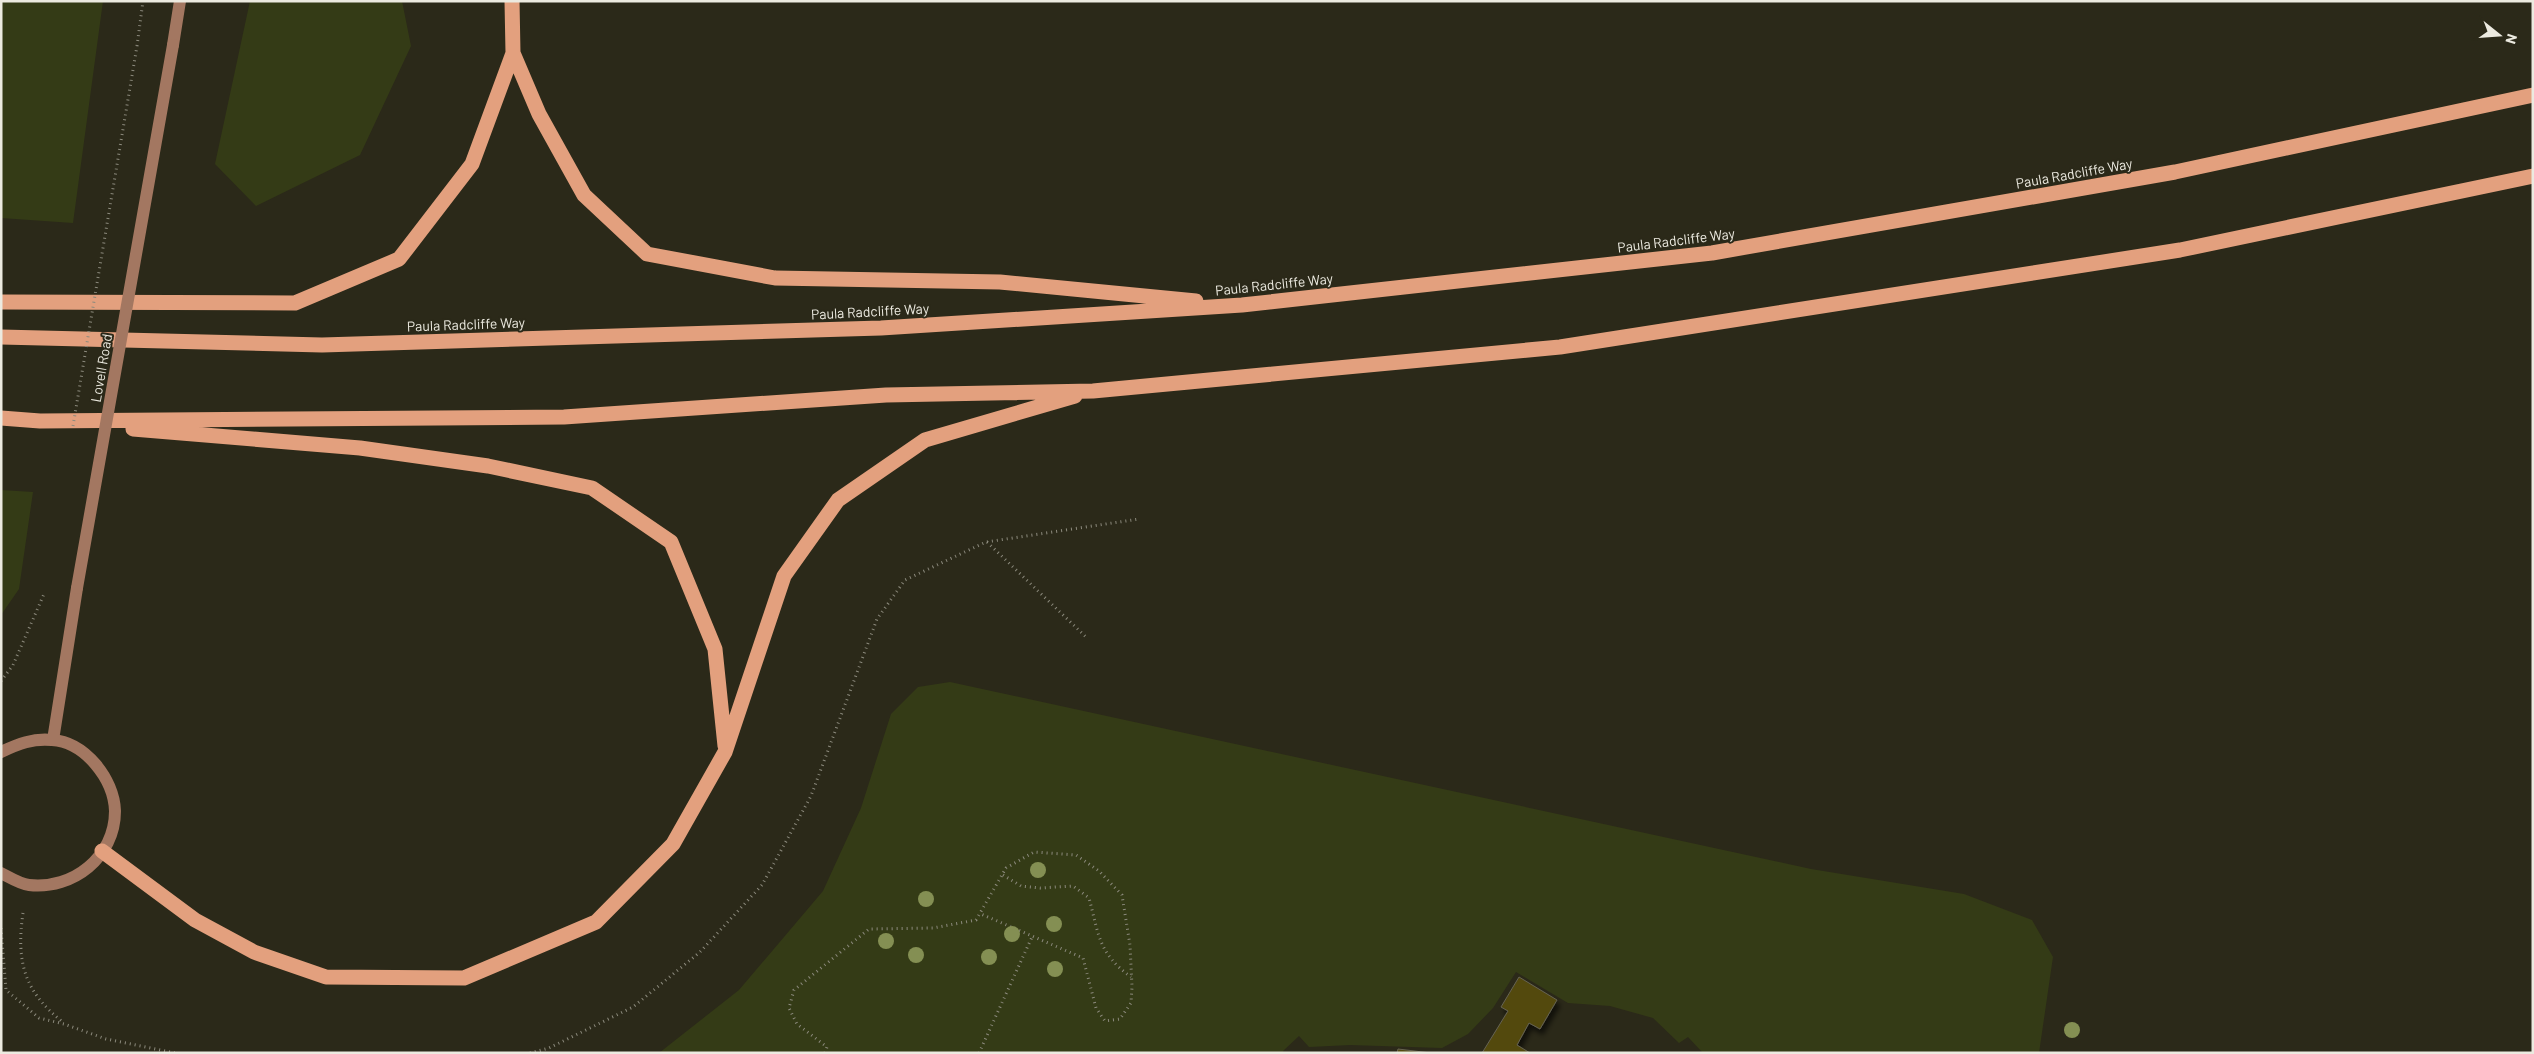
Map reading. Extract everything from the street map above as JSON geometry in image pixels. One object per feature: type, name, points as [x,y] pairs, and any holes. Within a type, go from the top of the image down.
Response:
[{"type":"highway","points":[[1,302],[295,302],[399,259],[472,164],[513,52],[512,1]]},
{"type":"highway","points":[[513,52],[539,114],[584,195],[647,254],[775,278],[1000,282],[1242,305]]},
{"type":"highway","name":"Paula Radcliffe Way","points":[[1,337],[342,344],[881,328],[1242,305],[1712,253],[2175,172],[2533,95]]},
{"type":"highway","points":[[40,421],[564,417],[886,395],[1093,391],[1560,347],[2180,250],[2533,176]]},
{"type":"highway","points":[[102,851],[195,920],[254,952],[326,977],[464,978],[596,922],[673,844],[725,752],[784,576],[838,500],[926,440],[1093,391]]},
{"type":"highway","points":[[1,418],[360,448],[488,466],[592,488],[671,542],[715,649],[725,752]]},
{"type":"street","name":"Lovell Road","points":[[53,740],[77,588],[180,1]]},
{"type":"street","points":[[1,752],[23,741],[53,740],[78,748],[97,765],[110,787],[115,810],[112,836],[94,864],[73,879],[58,884],[27,885],[1,873]]},
{"type":"path","points":[[72,436],[143,1]]},
{"type":"path","points":[[530,1053],[549,1048],[633,1007],[700,952],[762,885],[811,796],[877,620],[905,580],[986,542],[1139,519]]},
{"type":"path","points":[[986,542],[1086,637]]},
{"type":"path","points":[[1,681],[13,665],[46,591]]},
{"type":"path","points":[[825,1053],[828,1047],[797,1024],[789,1008],[794,990],[869,929],[933,928],[976,920],[1006,868],[1034,852],[1076,855],[1099,871],[1122,895],[1130,945],[1131,1003],[1120,1019],[1105,1021],[1096,1008],[1083,958],[980,914]]},
{"type":"path","points":[[1003,875],[1021,886],[1040,888],[1073,886],[1090,898],[1103,950],[1120,969],[1132,978]]},
{"type":"path","points":[[27,885],[20,938],[25,978],[46,1010],[64,1024]]},
{"type":"path","points":[[1,928],[6,990],[39,1018],[64,1024],[106,1039],[175,1053]]},
{"type":"path","points":[[978,1053],[1032,937]]},
{"type":"green space","points":[[1,1],[103,1],[73,223],[1,218]]},
{"type":"green space","points":[[250,1],[402,1],[411,46],[360,155],[256,206],[215,164]]},
{"type":"green space","points":[[1,490],[33,492],[19,589],[1,615]]},
{"type":"green space","points":[[950,682],[1811,869],[1964,894],[2032,920],[2053,957],[2039,1053],[1703,1053],[1688,1037],[1679,1043],[1653,1018],[1610,1006],[1568,1003],[1516,972],[1493,1008],[1468,1034],[1442,1048],[1350,1045],[1309,1047],[1299,1036],[1283,1051],[1284,1053],[659,1053],[739,990],[823,891],[861,808],[891,714],[918,687]]},
{"type":"building","points":[[1519,977],[1557,1000],[1540,1029],[1529,1023],[1517,1045],[1530,1053],[1482,1053],[1508,1011],[1501,1007]]},
{"type":"building","points":[[1398,1049],[1431,1053],[1397,1053]]}]
